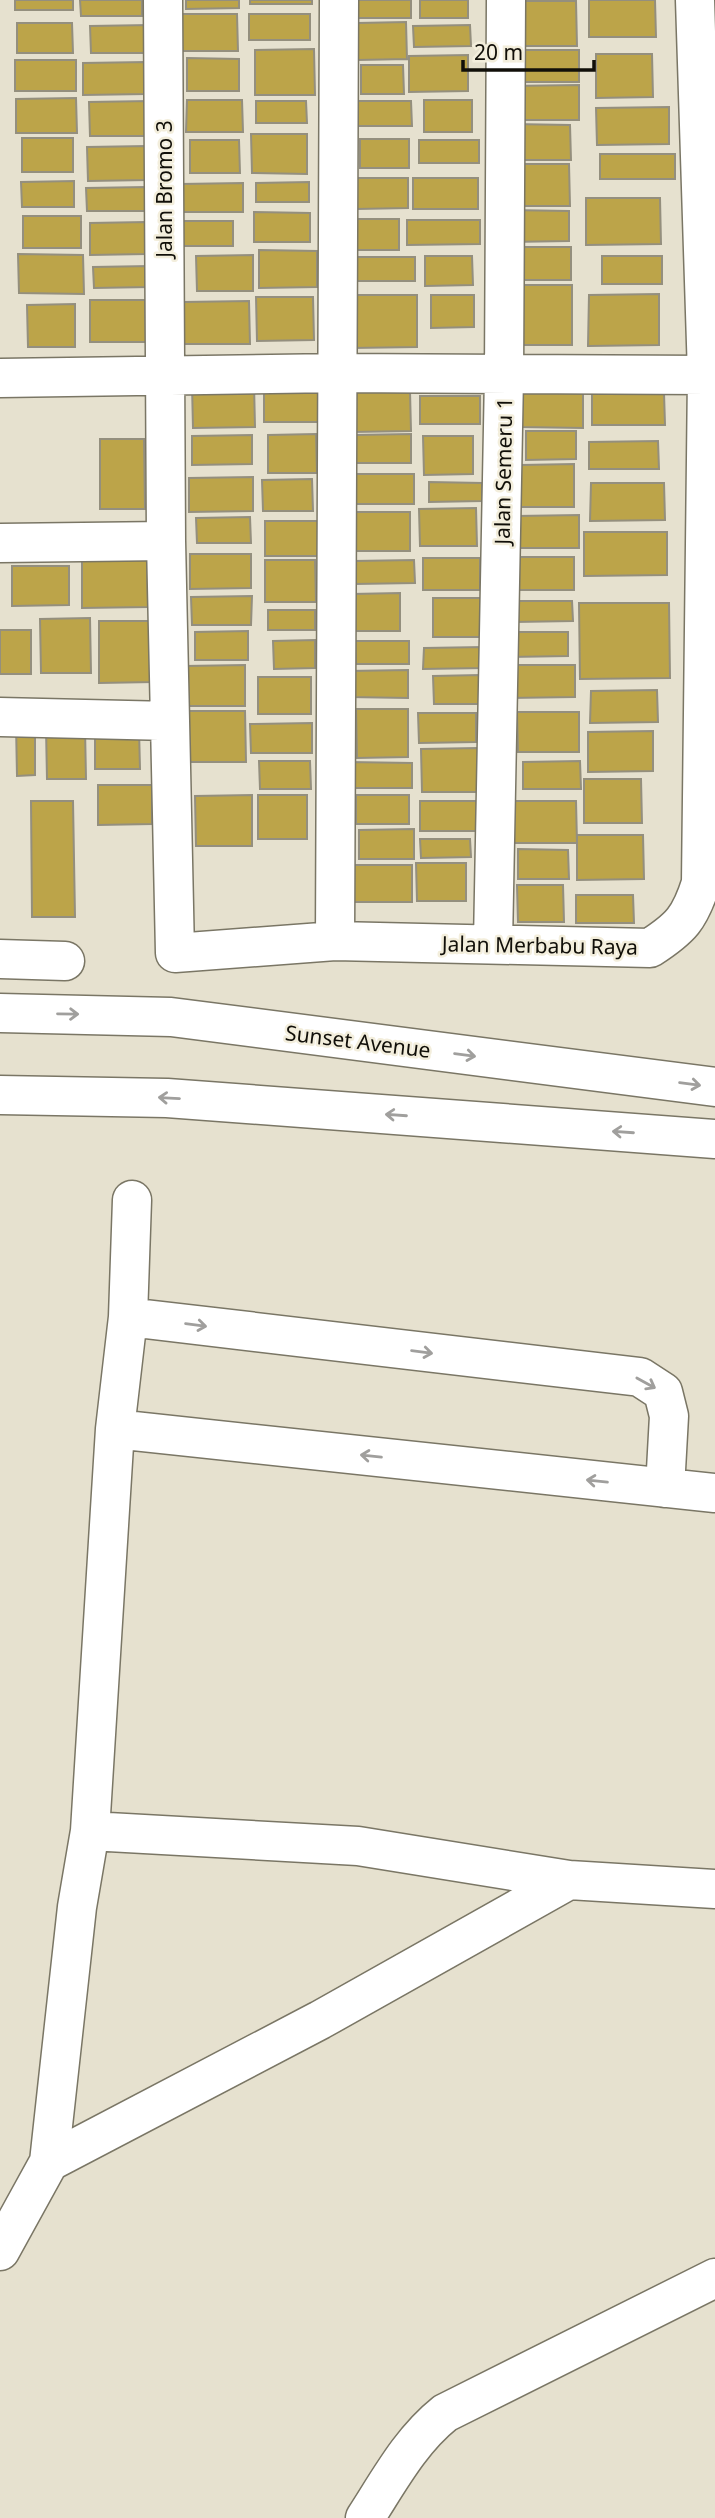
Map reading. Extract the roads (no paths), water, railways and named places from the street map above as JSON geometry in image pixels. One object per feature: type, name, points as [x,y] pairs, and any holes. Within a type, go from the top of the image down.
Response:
[{"type":"street","name":"Jalan Bromo 3","points":[[163,0],[166,541],[176,953]]},
{"type":"street","points":[[335,942],[339,0]]},
{"type":"street","points":[[506,0],[505,376],[707,375]]},
{"type":"street","name":"Jalan Merbabu Raya","points":[[176,953],[335,942],[650,948],[676,931],[692,912],[701,883],[707,375],[695,0]]},
{"type":"street","name":"Jalan Semeru 1","points":[[0,378],[165,378],[339,373],[505,376],[493,943]]},
{"type":"street","points":[[0,543],[166,541]]},
{"type":"street","points":[[0,718],[170,721]]},
{"type":"street","points":[[0,959],[65,961]]},
{"type":"street","name":"Sunset Avenue","points":[[0,1013],[171,1017],[715,1087]]},
{"type":"street","points":[[0,1095],[167,1098],[715,1139]]},
{"type":"street","points":[[0,2251],[49,2162],[77,1907],[90,1831],[115,1429],[128,1317],[132,1200]]},
{"type":"street","points":[[128,1317],[640,1377],[663,1392],[669,1416],[665,1488]]},
{"type":"street","points":[[115,1429],[715,1493]]},
{"type":"street","points":[[90,1831],[358,1846],[569,1880],[715,1889]]},
{"type":"street","points":[[49,2162],[320,2020],[569,1880]]},
{"type":"street","points":[[365,2518],[407,2453],[427,2427],[445,2413],[715,2275]]}]
